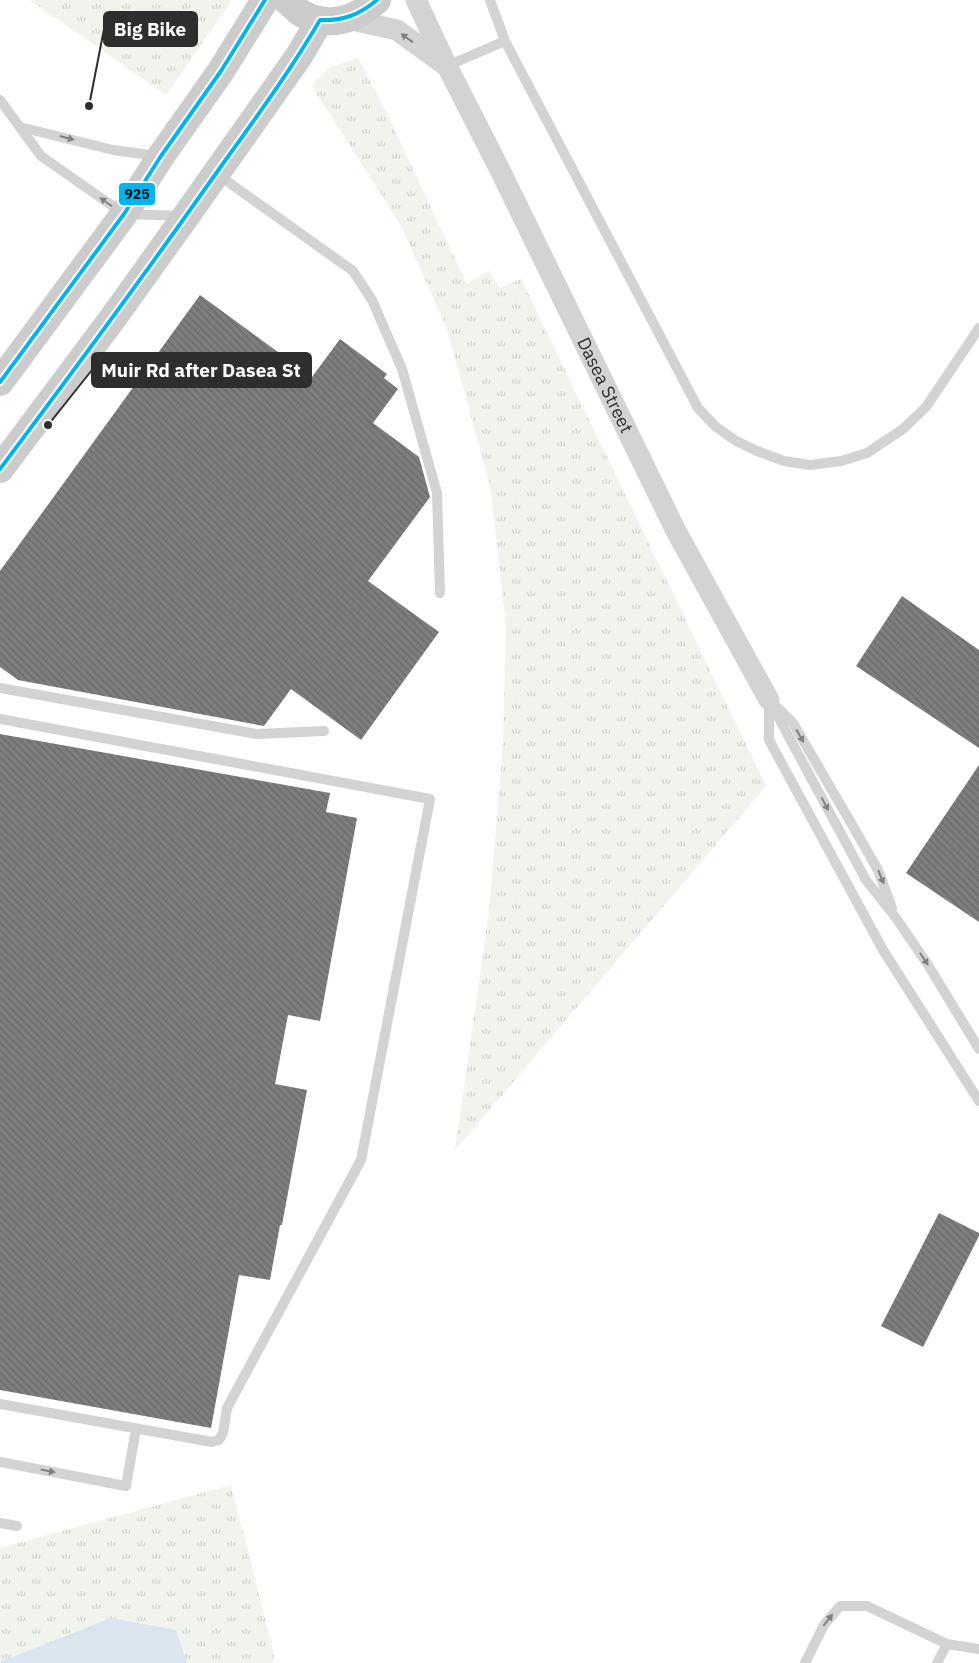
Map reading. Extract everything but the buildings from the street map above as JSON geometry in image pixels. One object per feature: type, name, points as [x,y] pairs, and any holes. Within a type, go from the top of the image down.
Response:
[{"type":"street","points":[[0,382],[124,214],[161,156],[272,1],[301,13],[334,19],[366,10],[377,0]]},
{"type":"street","name":"Dasea Street","points":[[416,0],[676,531],[769,700]]},
{"type":"street","points":[[0,469],[113,318],[300,56],[334,19]]},
{"type":"street","name":"Dasea Street","points":[[334,19],[397,30],[447,66]]},
{"type":"lane","points":[[490,0],[505,41],[698,408],[715,426],[736,441],[784,461],[810,465],[841,461],[867,453],[903,429],[926,407],[979,328]]},
{"type":"lane","points":[[447,66],[505,41]]},
{"type":"lane","points":[[0,100],[41,156],[124,214],[186,216]]},
{"type":"lane","points":[[20,127],[113,150],[161,156]]},
{"type":"lane","points":[[216,173],[353,271],[372,300],[402,369],[437,493],[440,593]]},
{"type":"lane","points":[[0,688],[257,734],[324,731]]},
{"type":"lane","points":[[769,700],[793,723],[878,870],[896,918]]},
{"type":"lane","points":[[769,700],[866,880],[896,918],[928,965],[979,1049]]},
{"type":"lane","points":[[769,700],[769,740],[883,950],[979,1101]]},
{"type":"lane","points":[[0,719],[430,799],[361,1160],[228,1408],[223,1433],[219,1440],[212,1442],[0,1404]]},
{"type":"lane","points":[[0,1462],[126,1486],[136,1428]]},
{"type":"lane","points":[[0,1522],[17,1526]]},
{"type":"lane","points":[[805,1663],[824,1625],[840,1606],[868,1606],[947,1644],[979,1649]]},
{"type":"lane","points":[[937,1663],[947,1644]]},
{"type":"green space","points":[[30,0],[232,0],[166,95]]},
{"type":"green space","points":[[358,58],[386,112],[467,284],[489,271],[500,288],[521,279],[766,786],[455,1150],[489,912],[503,742],[506,626],[490,485],[446,326],[401,226],[312,86],[330,67]]},
{"type":"green space","points":[[231,1485],[274,1654],[273,1663],[0,1663],[0,1548]]},
{"type":"shaded area","points":[[111,1618],[176,1630],[187,1663],[0,1663],[0,1662]]},
{"type":"transit line","name":"925","points":[[0,382],[124,214],[161,156],[221,71],[265,0]]},
{"type":"transit line","name":"925","points":[[0,469],[134,289],[295,61],[320,20],[350,16],[364,10],[377,0]]},
{"type":"place","name":"Big Bike","points":[[89,106]]},
{"type":"place","name":"Muir Rd after Dasea St","points":[[48,425]]}]
